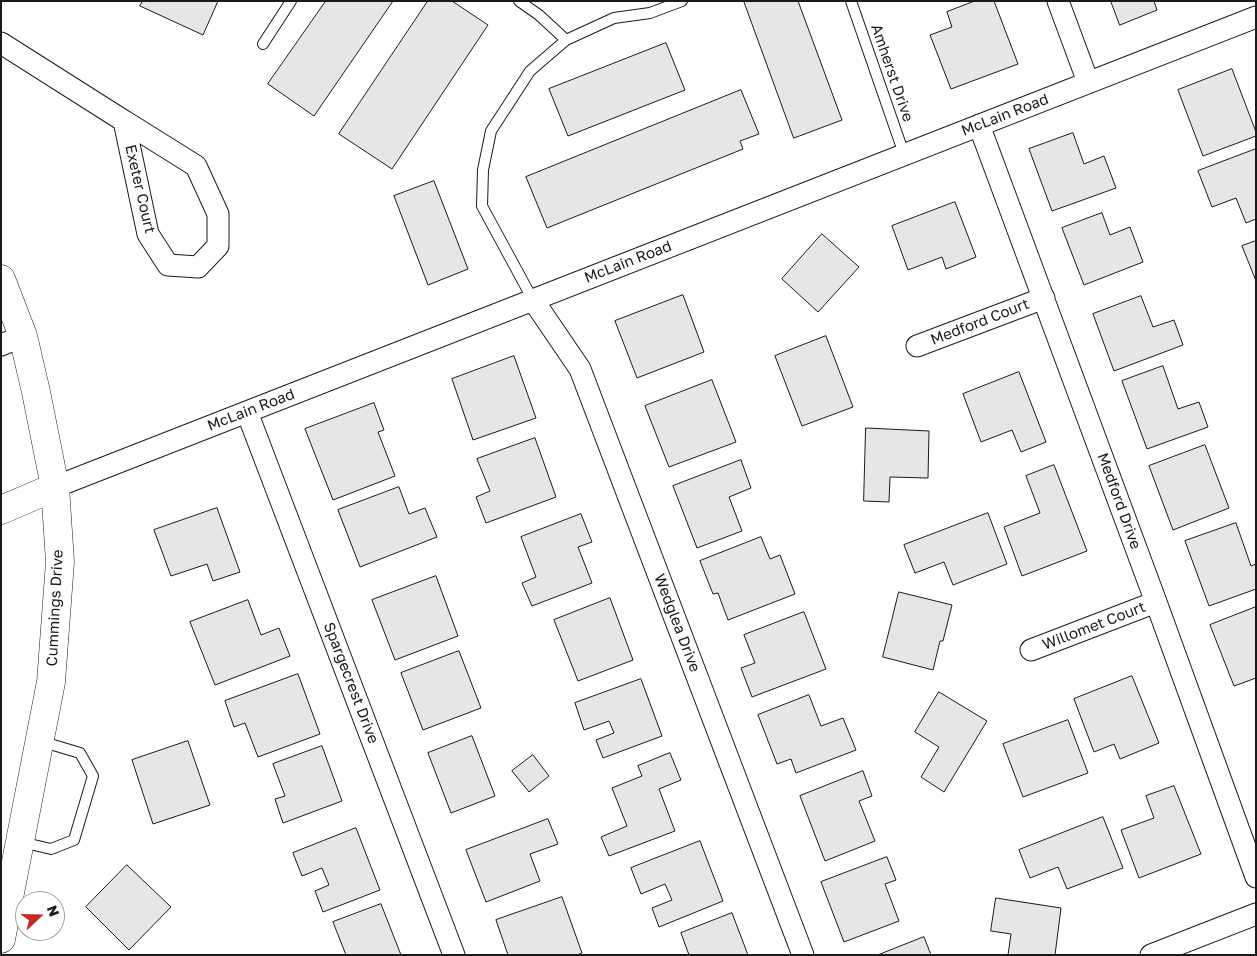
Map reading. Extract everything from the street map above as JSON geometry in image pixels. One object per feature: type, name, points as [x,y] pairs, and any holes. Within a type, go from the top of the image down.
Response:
[{"type":"street","points":[[1058,1],[1088,82]]},
{"type":"street","name":"McLain Road","points":[[1,510],[55,487],[1256,17]]},
{"type":"street","name":"Exeter Court","points":[[1,43],[196,166],[218,214],[218,246],[198,267],[168,265],[148,234],[124,121]]},
{"type":"street","name":"Medford Drive","points":[[979,125],[1256,877]]},
{"type":"street","name":"Cummings Drive","points":[[1,279],[12,340],[55,487],[60,562],[51,682],[1,939]]},
{"type":"street","name":"Medford Court","points":[[917,346],[1044,298]]},
{"type":"street","name":"Wedglea Drive","points":[[533,300],[580,369],[803,955]]},
{"type":"street","name":"Spargecrest Drive","points":[[247,412],[454,955]]},
{"type":"street","name":"Willomet Court","points":[[1031,650],[1156,602]]},
{"type":"street","points":[[1151,955],[1256,914]]},
{"type":"lane","points":[[263,44],[291,1]]},
{"type":"lane","points":[[519,1],[539,15],[566,40]]},
{"type":"lane","points":[[533,300],[482,206],[483,170],[491,131],[530,71],[566,40],[614,18],[650,13],[682,1]]},
{"type":"lane","name":"Amherst Drive","points":[[851,1],[904,154]]},
{"type":"lane","points":[[20,842],[51,849],[74,840],[93,776],[80,753],[39,741]]},
{"type":"building","points":[[143,1],[218,1],[203,35],[140,6]]},
{"type":"building","points":[[326,1],[393,1],[314,116],[268,84]]},
{"type":"building","points":[[428,1],[452,1],[488,25],[392,169],[339,134]]},
{"type":"building","points":[[744,1],[798,1],[842,120],[794,138]]},
{"type":"building","points":[[975,1],[994,1],[1018,64],[951,89],[930,35],[952,27],[947,12]]},
{"type":"building","points":[[1111,1],[1154,1],[1157,10],[1120,25]]},
{"type":"building","points":[[666,43],[685,90],[568,136],[549,89]]},
{"type":"building","points":[[1232,69],[1256,136],[1203,156],[1178,90]]},
{"type":"building","points":[[741,90],[759,134],[740,141],[743,149],[547,228],[526,177]]},
{"type":"building","points":[[1073,133],[1084,164],[1104,156],[1116,188],[1052,211],[1029,149]]},
{"type":"building","points":[[1256,149],[1256,219],[1246,223],[1236,198],[1212,207],[1198,171]]},
{"type":"building","points":[[434,181],[468,269],[428,285],[394,196]]},
{"type":"building","points":[[955,202],[976,257],[946,269],[942,257],[908,270],[892,226]]},
{"type":"building","points":[[1102,213],[1110,235],[1130,227],[1143,262],[1084,285],[1062,228]]},
{"type":"building","points":[[822,234],[859,267],[818,312],[782,279]]},
{"type":"building","points":[[1256,241],[1256,281],[1242,246]]},
{"type":"building","points":[[683,295],[704,352],[637,378],[615,321]]},
{"type":"building","points":[[1141,296],[1153,327],[1174,320],[1183,345],[1114,371],[1093,314]]},
{"type":"building","points":[[826,336],[853,407],[802,426],[775,356]]},
{"type":"building","points":[[514,356],[536,418],[473,440],[452,379]]},
{"type":"building","points":[[1163,366],[1178,409],[1199,402],[1208,427],[1147,449],[1122,381]]},
{"type":"building","points":[[1019,372],[1046,442],[1021,452],[1012,430],[981,442],[963,394]]},
{"type":"building","points":[[712,380],[736,442],[669,467],[645,406]]},
{"type":"building","points":[[374,403],[384,430],[378,432],[395,476],[333,500],[305,429]]},
{"type":"building","points":[[866,428],[929,431],[928,478],[890,477],[889,502],[864,501]]},
{"type":"building","points":[[535,438],[556,497],[486,523],[476,497],[490,491],[477,459]]},
{"type":"building","points":[[1205,445],[1229,508],[1173,530],[1149,466]]},
{"type":"building","points":[[741,460],[751,488],[729,497],[742,531],[697,548],[673,486]]},
{"type":"building","points":[[1054,465],[1087,551],[1022,576],[1004,527],[1040,513],[1026,476]]},
{"type":"building","points":[[399,487],[409,514],[425,508],[437,537],[360,567],[338,510]]},
{"type":"building","points":[[217,508],[240,572],[213,581],[207,564],[171,576],[154,530]]},
{"type":"building","points":[[988,513],[1007,564],[953,585],[944,562],[915,573],[904,545]]},
{"type":"building","points":[[581,514],[592,542],[578,547],[592,583],[532,606],[522,583],[536,577],[521,537]]},
{"type":"building","points":[[1236,523],[1251,566],[1256,564],[1256,589],[1209,606],[1185,541]]},
{"type":"building","points":[[761,537],[770,559],[780,555],[795,594],[728,620],[718,593],[713,594],[700,561]]},
{"type":"building","points":[[436,576],[458,636],[395,660],[372,600]]},
{"type":"building","points":[[899,592],[952,605],[933,670],[883,657]]},
{"type":"building","points":[[610,598],[633,660],[578,681],[554,620]]},
{"type":"building","points":[[248,600],[261,635],[279,628],[290,656],[215,685],[190,622]]},
{"type":"building","points":[[1256,607],[1256,678],[1234,686],[1210,625]]},
{"type":"building","points":[[804,612],[826,669],[752,697],[741,668],[755,663],[744,635]]},
{"type":"building","points":[[459,651],[481,708],[423,730],[401,673]]},
{"type":"building","points":[[298,674],[320,734],[258,757],[245,723],[234,727],[225,701]]},
{"type":"building","points":[[1132,676],[1159,743],[1120,759],[1114,744],[1094,752],[1074,699]]},
{"type":"building","points":[[641,679],[662,736],[603,758],[596,740],[614,733],[609,721],[584,730],[575,703]]},
{"type":"building","points":[[939,692],[987,721],[944,792],[921,777],[939,747],[915,732]]},
{"type":"building","points":[[809,695],[821,726],[843,718],[856,750],[796,773],[791,759],[777,764],[758,715]]},
{"type":"building","points":[[1068,720],[1088,773],[1023,797],[1003,744]]},
{"type":"building","points":[[472,736],[495,796],[451,813],[428,753]]},
{"type":"building","points":[[188,741],[210,805],[153,824],[132,760]]},
{"type":"building","points":[[322,746],[342,801],[283,823],[275,799],[285,796],[273,764]]},
{"type":"building","points":[[670,753],[681,780],[659,789],[675,831],[609,856],[601,837],[627,826],[612,788],[642,776],[638,766]]},
{"type":"building","points":[[533,755],[549,776],[529,792],[512,771]]},
{"type":"building","points":[[863,771],[872,796],[859,801],[875,841],[825,861],[800,796]]},
{"type":"building","points":[[1174,786],[1201,854],[1139,878],[1121,830],[1154,818],[1146,796]]},
{"type":"building","points":[[1103,817],[1123,868],[1067,889],[1058,867],[1030,878],[1019,850]]},
{"type":"building","points":[[548,819],[558,844],[530,854],[540,881],[486,902],[466,850]]},
{"type":"building","points":[[356,828],[380,890],[323,912],[315,891],[329,885],[322,868],[302,876],[293,853]]},
{"type":"building","points":[[700,841],[723,901],[659,927],[652,908],[672,900],[665,884],[641,894],[631,868]]},
{"type":"building","points":[[887,857],[896,880],[885,884],[899,921],[844,942],[821,882]]},
{"type":"building","points":[[127,865],[171,907],[129,950],[86,907]]},
{"type":"building","points":[[562,897],[582,953],[577,955],[508,955],[496,920]]},
{"type":"building","points":[[996,898],[1061,908],[1055,955],[1008,955],[1011,934],[991,931]]},
{"type":"building","points":[[381,904],[401,955],[346,955],[333,922]]},
{"type":"building","points":[[732,913],[748,955],[689,955],[681,933]]},
{"type":"building","points":[[924,937],[931,955],[878,955]]}]
